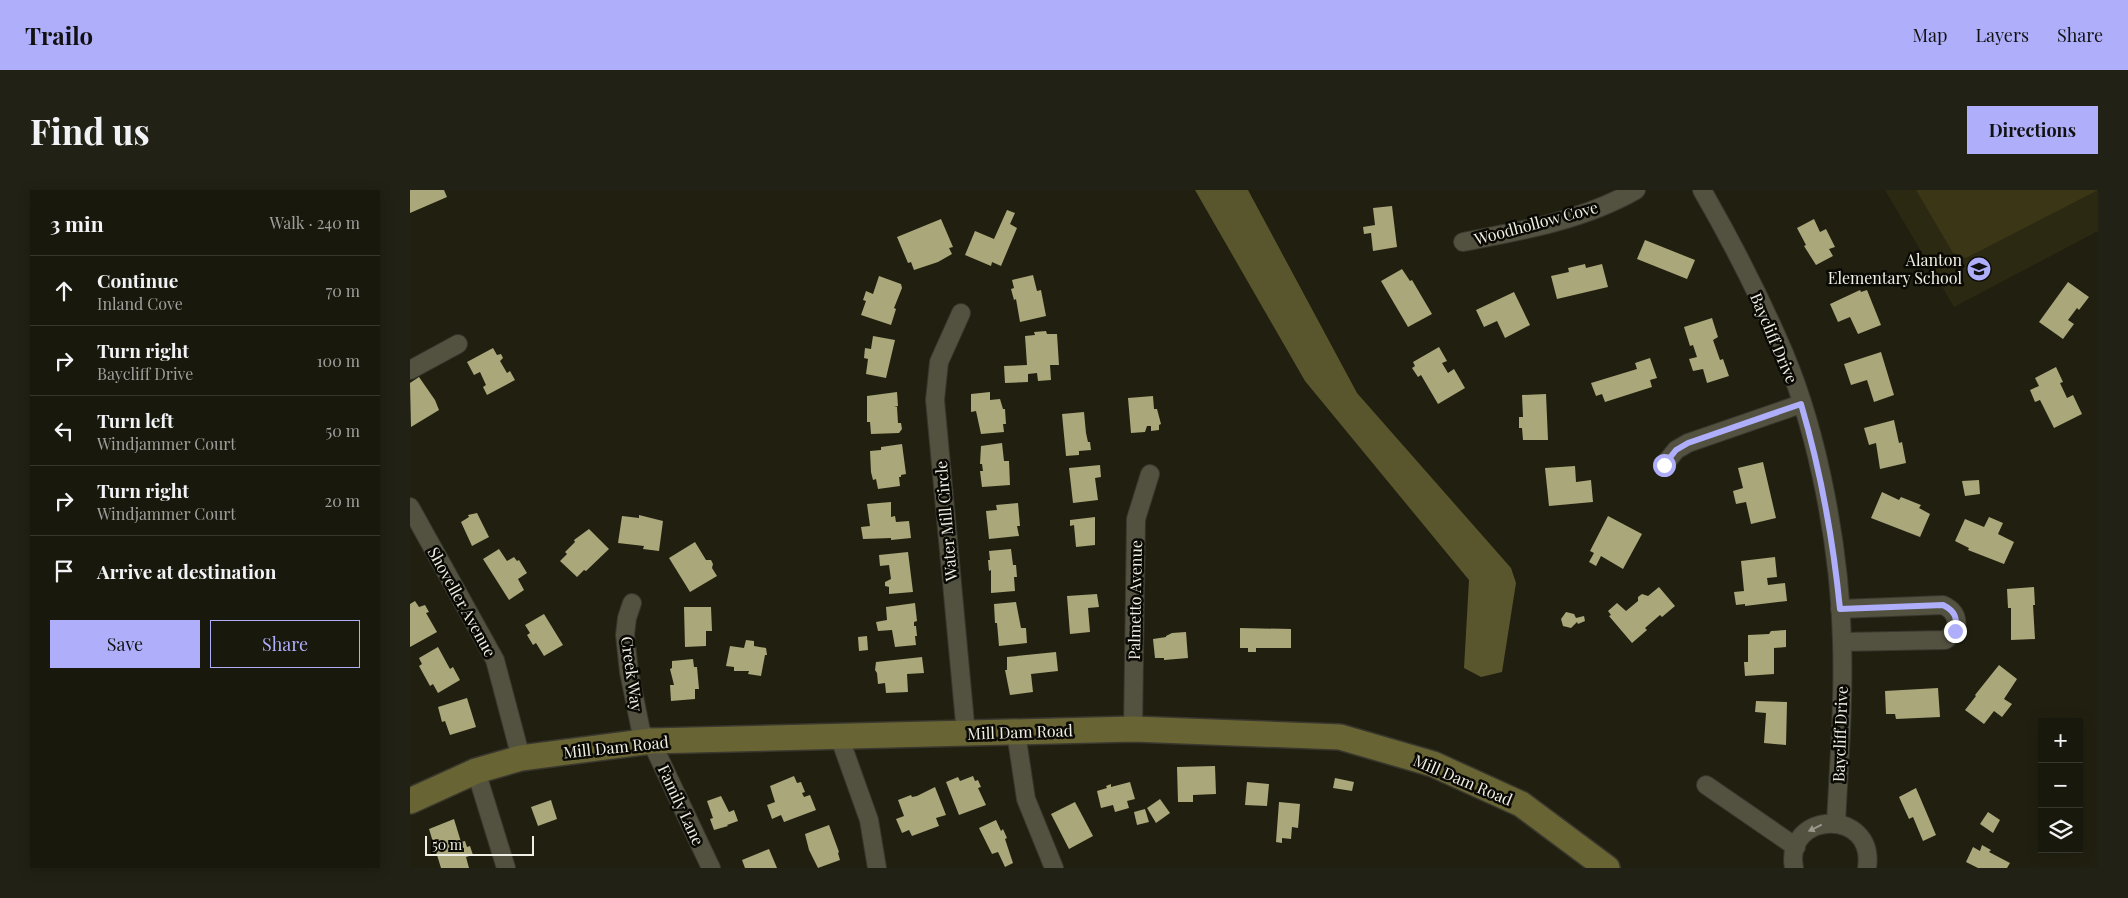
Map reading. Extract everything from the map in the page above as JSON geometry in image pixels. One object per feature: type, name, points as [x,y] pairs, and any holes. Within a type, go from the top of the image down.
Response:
[{"type":"street","name":"Woodhollow Cove","points":[[1463,242],[1522,230],[1580,213],[1621,198],[1636,190]]},
{"type":"street","name":"Baycliff Drive","points":[[1702,190],[1780,345],[1801,404],[1823,488],[1834,546],[1842,642],[1841,737],[1836,823]]},
{"type":"street","name":"Water Mill Circle","points":[[961,313],[939,362],[935,400],[966,734]]},
{"type":"street","points":[[410,370],[458,344]]},
{"type":"street","points":[[1664,465],[1676,450],[1688,443],[1801,404]]},
{"type":"street","name":"Palmetto Avenue","points":[[1133,729],[1136,519],[1150,474]]},
{"type":"street","name":"Shoveller Avenue","points":[[410,507],[494,660],[521,758]]},
{"type":"street","name":"Creek Way","points":[[632,603],[627,618],[625,635],[629,672],[641,731],[651,741]]},
{"type":"street","points":[[1840,609],[1943,605],[1950,608],[1955,614],[1957,622],[1955,631],[1945,640],[1842,642]]},
{"type":"street","name":"Mill Dam Road","points":[[410,801],[476,771],[521,758],[651,741],[1133,729],[1340,737],[1433,764],[1521,804],[1607,868]]},
{"type":"street","points":[[1016,732],[1026,799],[1054,868]]},
{"type":"street","points":[[839,736],[869,820],[877,868]]},
{"type":"street","name":"Family Lane","points":[[651,741],[711,868]]},
{"type":"street","points":[[476,771],[506,868]]},
{"type":"street","points":[[1706,785],[1796,847]]},
{"type":"street","points":[[1794,868],[1793,856],[1796,847],[1808,831],[1826,823],[1836,823],[1856,832],[1862,840],[1867,850],[1867,868]]},
{"type":"shaded area","points":[[1195,190],[1248,190],[1357,393],[1511,568],[1516,583],[1502,672],[1481,677],[1464,668],[1469,580],[1305,381]]},
{"type":"shaded area","name":"Alanton Elementary School","points":[[1885,190],[2098,190],[2098,231],[1954,307]]},
{"type":"shaded area","points":[[1916,190],[2098,190],[1966,258],[1953,253]]},
{"type":"building","points":[[410,190],[444,190],[447,197],[410,213]]},
{"type":"building","points":[[1392,206],[1397,247],[1373,251],[1371,233],[1364,234],[1363,227],[1375,225],[1373,208]]},
{"type":"building","points":[[1007,210],[1015,213],[1010,224],[1017,228],[1001,266],[992,262],[991,266],[965,255],[975,231],[994,239]]},
{"type":"building","points":[[941,219],[953,247],[949,248],[952,254],[938,262],[914,270],[911,262],[908,263],[897,237]]},
{"type":"building","points":[[1814,219],[1820,232],[1826,229],[1835,247],[1829,249],[1833,256],[1816,265],[1804,246],[1806,245],[1797,228]]},
{"type":"building","points":[[1645,240],[1695,260],[1687,279],[1637,259]]},
{"type":"building","points":[[1585,264],[1586,268],[1602,264],[1608,287],[1557,299],[1551,276],[1569,272],[1568,268]]},
{"type":"building","points":[[1402,269],[1410,281],[1412,280],[1432,314],[1408,327],[1381,281]]},
{"type":"building","points":[[1033,275],[1037,291],[1041,290],[1046,316],[1020,322],[1016,299],[1014,300],[1011,289],[1014,288],[1012,280]]},
{"type":"building","points":[[879,276],[901,284],[902,288],[894,308],[896,309],[891,325],[861,315],[866,301],[863,300],[866,291],[873,294]]},
{"type":"building","points":[[2068,282],[2089,297],[2068,320],[2074,324],[2063,339],[2039,322]]},
{"type":"building","points":[[1860,290],[1861,292],[1867,290],[1881,325],[1858,334],[1850,317],[1838,322],[1830,304]]},
{"type":"building","points":[[1514,292],[1530,325],[1505,338],[1497,321],[1484,327],[1476,310]]},
{"type":"building","points":[[1712,318],[1718,337],[1713,340],[1720,360],[1723,359],[1729,376],[1707,383],[1703,369],[1693,371],[1689,359],[1697,357],[1693,345],[1690,346],[1684,327]]},
{"type":"building","points":[[1046,331],[1047,334],[1057,334],[1059,365],[1050,365],[1051,380],[1038,381],[1037,373],[1028,374],[1028,382],[1005,383],[1004,366],[1027,365],[1025,336],[1035,335],[1034,332]]},
{"type":"building","points":[[873,336],[895,340],[886,378],[866,374],[868,359],[864,358],[865,348],[871,349]]},
{"type":"building","points":[[1439,347],[1447,361],[1442,363],[1448,373],[1454,369],[1465,388],[1438,404],[1421,375],[1418,377],[1412,368],[1415,366],[1413,362]]},
{"type":"building","points":[[493,348],[497,355],[501,354],[503,358],[500,361],[507,373],[510,371],[515,380],[487,395],[483,387],[486,385],[480,372],[474,375],[467,362]]},
{"type":"building","points":[[1881,352],[1894,395],[1874,402],[1867,380],[1851,385],[1844,364]]},
{"type":"building","points":[[1650,358],[1657,378],[1650,380],[1652,387],[1605,402],[1602,394],[1596,396],[1591,383],[1637,369],[1635,363]]},
{"type":"building","points":[[2056,367],[2063,382],[2060,383],[2067,398],[2073,395],[2082,414],[2054,428],[2040,400],[2035,402],[2030,390],[2039,386],[2035,378]]},
{"type":"building","points":[[419,377],[435,400],[439,410],[411,427],[410,383]]},
{"type":"building","points":[[897,392],[898,406],[894,407],[897,407],[898,423],[901,423],[902,429],[899,433],[871,434],[870,422],[867,422],[867,396]]},
{"type":"building","points":[[990,392],[990,400],[1000,399],[1003,409],[1005,409],[1006,424],[1003,424],[1004,432],[981,434],[976,411],[971,412],[971,394]]},
{"type":"building","points":[[1546,394],[1548,440],[1523,440],[1522,428],[1519,428],[1519,417],[1523,417],[1522,395]]},
{"type":"building","points":[[1153,396],[1154,409],[1157,409],[1161,424],[1159,425],[1159,430],[1151,431],[1151,426],[1147,426],[1145,432],[1131,433],[1128,398]]},
{"type":"building","points":[[1084,412],[1086,433],[1091,450],[1079,451],[1079,455],[1066,456],[1062,414]]},
{"type":"building","points":[[1894,420],[1899,443],[1902,442],[1906,463],[1880,469],[1876,443],[1869,445],[1864,428]]},
{"type":"building","points":[[1002,443],[1004,461],[1009,461],[1010,485],[982,487],[980,471],[983,471],[982,464],[980,464],[981,446]]},
{"type":"building","points":[[902,444],[906,474],[899,477],[900,486],[878,489],[876,479],[873,480],[871,472],[870,451],[881,450],[881,447]]},
{"type":"building","points":[[1763,462],[1776,518],[1751,524],[1746,502],[1736,504],[1733,491],[1743,488],[1738,468]]},
{"type":"building","points":[[1100,465],[1101,477],[1095,478],[1098,500],[1073,503],[1069,468]]},
{"type":"building","points":[[1575,466],[1576,482],[1591,480],[1593,502],[1549,506],[1545,468]]},
{"type":"building","points":[[1979,480],[1980,494],[1965,496],[1962,481]]},
{"type":"building","points":[[1882,492],[1899,500],[1901,497],[1921,505],[1919,508],[1930,514],[1920,537],[1871,518]]},
{"type":"building","points":[[891,502],[891,517],[895,516],[896,522],[909,521],[911,538],[891,540],[891,538],[863,539],[861,527],[870,526],[867,504]]},
{"type":"building","points":[[1018,503],[1020,526],[1017,526],[1019,536],[989,539],[986,511],[997,510],[996,505]]},
{"type":"building","points":[[477,513],[489,537],[472,546],[461,522],[469,517],[468,515]]},
{"type":"building","points":[[639,515],[663,521],[659,551],[643,549],[644,546],[618,543],[622,516],[639,518]]},
{"type":"building","points":[[1608,516],[1642,534],[1623,569],[1601,556],[1596,566],[1589,562],[1594,553],[1590,551]]},
{"type":"building","points":[[1095,517],[1095,545],[1076,547],[1074,525],[1070,526],[1070,520]]},
{"type":"building","points":[[1989,517],[2003,523],[1998,534],[2014,542],[2004,564],[1968,550],[1969,548],[1955,541],[1965,519],[1984,527]]},
{"type":"building","points":[[589,529],[609,549],[577,577],[560,561],[567,554],[565,552],[575,542],[574,540]]},
{"type":"building","points":[[695,542],[706,560],[711,560],[712,568],[717,576],[690,592],[669,558]]},
{"type":"building","points":[[499,549],[507,561],[514,557],[517,561],[519,560],[527,573],[518,579],[524,590],[509,600],[483,559]]},
{"type":"building","points":[[1011,549],[1013,565],[1016,565],[1017,577],[1014,577],[1015,591],[991,593],[989,551]]},
{"type":"building","points":[[908,552],[913,592],[889,594],[889,587],[885,586],[885,582],[891,579],[889,565],[880,566],[879,555]]},
{"type":"building","points":[[1775,557],[1777,577],[1767,578],[1768,585],[1785,583],[1787,601],[1745,606],[1745,604],[1736,605],[1734,592],[1744,591],[1741,561]]},
{"type":"building","points":[[1659,587],[1675,606],[1662,617],[1660,615],[1632,643],[1609,616],[1611,615],[1608,611],[1617,603],[1626,611],[1638,601],[1638,597],[1642,594],[1648,596]]},
{"type":"building","points":[[2034,587],[2035,639],[2011,640],[2011,608],[2008,608],[2007,589]]},
{"type":"building","points":[[1097,594],[1099,607],[1088,608],[1090,632],[1070,634],[1067,596]]},
{"type":"building","points":[[415,601],[419,607],[425,605],[429,612],[426,613],[437,632],[410,647],[410,604]]},
{"type":"building","points":[[1016,602],[1021,628],[1026,628],[1027,643],[999,646],[994,604]]},
{"type":"building","points":[[915,603],[917,621],[914,622],[917,636],[915,636],[916,645],[895,647],[892,630],[878,631],[876,622],[887,620],[886,607]]},
{"type":"building","points":[[684,607],[711,607],[712,631],[706,631],[706,646],[685,647]]},
{"type":"building","points":[[1566,612],[1574,614],[1576,618],[1584,616],[1585,621],[1578,624],[1577,622],[1571,628],[1563,626],[1561,619]]},
{"type":"building","points":[[544,614],[563,645],[544,656],[536,643],[533,645],[527,635],[530,633],[525,625]]},
{"type":"building","points":[[1240,628],[1291,629],[1291,648],[1256,648],[1256,652],[1248,652],[1248,648],[1240,648]]},
{"type":"building","points":[[1786,630],[1786,647],[1774,648],[1774,674],[1745,676],[1744,662],[1748,662],[1748,635],[1769,634],[1771,631]]},
{"type":"building","points":[[1186,632],[1188,658],[1164,660],[1164,658],[1155,658],[1153,639],[1166,637],[1172,633]]},
{"type":"building","points":[[867,636],[868,650],[859,651],[858,637]]},
{"type":"building","points":[[746,640],[754,641],[754,646],[766,648],[767,655],[765,655],[761,676],[748,674],[749,671],[734,671],[734,667],[726,666],[730,646],[744,648]]},
{"type":"building","points":[[438,647],[450,669],[453,667],[460,680],[438,693],[433,684],[430,686],[419,666],[422,664],[419,658]]},
{"type":"building","points":[[1056,652],[1058,671],[1031,674],[1033,692],[1010,695],[1005,670],[1007,670],[1007,657]]},
{"type":"building","points":[[922,657],[924,673],[907,674],[908,692],[886,693],[885,683],[878,684],[875,670],[876,662]]},
{"type":"building","points":[[693,659],[694,667],[697,667],[699,689],[695,689],[695,699],[671,701],[670,685],[674,685],[670,669],[672,668],[672,661]]},
{"type":"building","points":[[1999,665],[2017,679],[2004,699],[2012,704],[2002,717],[1994,711],[1984,724],[1965,710]]},
{"type":"building","points":[[1938,688],[1940,717],[1896,719],[1895,714],[1886,714],[1885,691]]},
{"type":"building","points":[[467,698],[476,727],[450,735],[445,721],[442,722],[438,707]]},
{"type":"building","points":[[1756,701],[1787,702],[1786,745],[1764,743],[1766,713],[1755,712]]},
{"type":"building","points":[[1215,766],[1216,794],[1193,795],[1193,802],[1178,802],[1177,767]]},
{"type":"building","points":[[794,776],[797,783],[801,782],[805,792],[802,793],[804,797],[810,795],[816,810],[784,822],[781,815],[772,819],[767,805],[775,802],[770,786]]},
{"type":"building","points":[[973,776],[975,781],[978,780],[981,787],[978,788],[986,805],[959,815],[946,782],[958,777],[960,781]]},
{"type":"building","points":[[1335,778],[1354,782],[1352,791],[1333,788]]},
{"type":"building","points":[[1130,782],[1135,799],[1127,801],[1129,808],[1115,812],[1113,805],[1101,808],[1097,791],[1107,788],[1106,786],[1111,784],[1111,787]]},
{"type":"building","points":[[1247,782],[1269,784],[1267,806],[1245,805]]},
{"type":"building","points":[[935,787],[946,815],[936,818],[939,826],[912,836],[909,830],[902,833],[896,819],[904,816],[898,800],[911,795],[912,797],[917,796]]},
{"type":"building","points":[[1916,788],[1936,835],[1923,841],[1913,817],[1909,819],[1899,797]]},
{"type":"building","points":[[721,796],[729,812],[734,810],[738,821],[714,830],[710,819],[713,818],[707,801]]},
{"type":"building","points":[[1160,799],[1170,813],[1156,823],[1147,808]]},
{"type":"building","points":[[551,800],[557,819],[538,826],[531,807]]},
{"type":"building","points":[[1075,802],[1093,836],[1069,849],[1051,814]]},
{"type":"building","points":[[1279,802],[1300,804],[1298,828],[1292,827],[1291,839],[1282,838],[1282,843],[1276,842]]},
{"type":"building","points":[[1145,809],[1149,822],[1137,825],[1134,812]]},
{"type":"building","points":[[1988,812],[2000,820],[1993,833],[1980,824]]},
{"type":"building","points":[[454,819],[461,842],[465,841],[467,847],[470,846],[473,855],[466,857],[469,868],[441,868],[429,829]]},
{"type":"building","points":[[996,820],[1007,838],[1005,839],[1013,863],[1005,867],[998,852],[992,854],[979,828]]},
{"type":"building","points":[[829,825],[840,860],[818,868],[809,850],[805,834]]},
{"type":"building","points":[[1982,845],[1991,850],[1989,852],[2010,863],[2007,868],[1978,868],[1966,862],[1973,847],[1980,851]]},
{"type":"building","points":[[769,849],[777,868],[745,868],[742,860]]},
{"type":"place","name":"Alanton Elementary School","points":[[1979,269]]},
{"type":"route","points":[[1664,465],[1676,450],[1688,443],[1801,404],[1823,488],[1834,546],[1840,609],[1943,605],[1950,608],[1955,614],[1957,622],[1955,631]]}]
